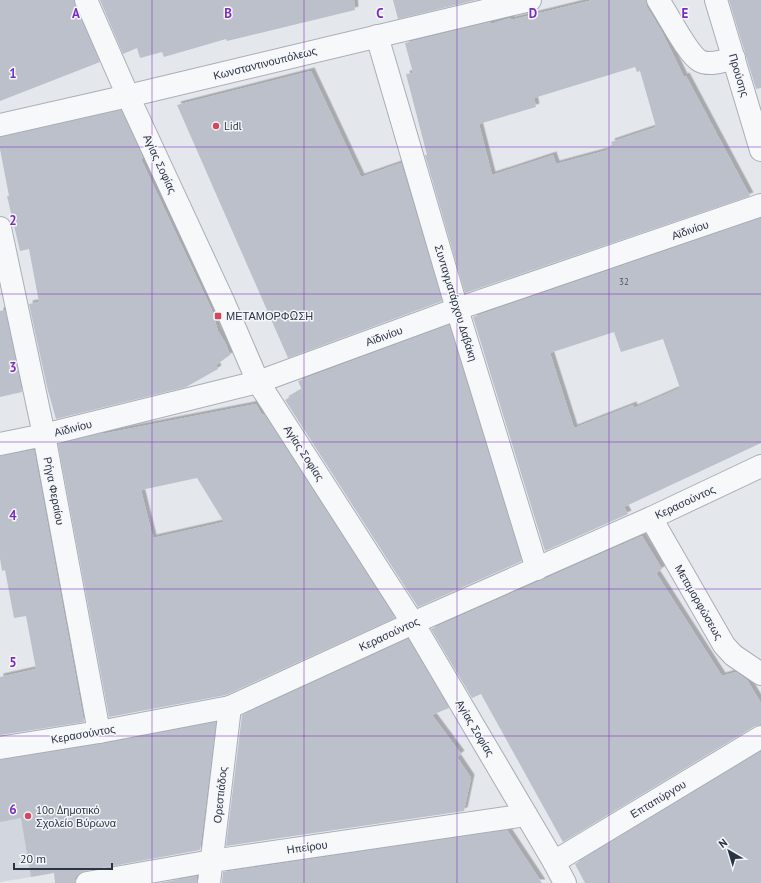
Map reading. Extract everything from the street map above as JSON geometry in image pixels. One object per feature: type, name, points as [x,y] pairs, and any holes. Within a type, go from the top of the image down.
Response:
[{"type":"street","name":"Αγίας Σοφίας","points":[[86,0],[128,96],[224,303],[258,382],[413,623],[565,883]]},
{"type":"street","name":"Κωνσταντινουπόλεως","points":[[0,124],[128,96],[530,0]]},
{"type":"street","points":[[658,0],[692,54],[701,61],[715,63],[734,58]]},
{"type":"street","name":"Προύσης","points":[[716,0],[761,150]]},
{"type":"street","name":"Συνταγματάρχου Δαβάκη","points":[[377,36],[457,309],[537,568]]},
{"type":"street","name":"Αϊδινίου","points":[[0,444],[44,435],[258,382],[457,309],[761,205]]},
{"type":"street","name":"Ρήγα Φεραίου","points":[[0,228],[44,435],[99,732]]},
{"type":"street","name":"Κερασούντος","points":[[0,748],[99,732],[230,707],[413,623],[651,518],[761,466]]},
{"type":"street","name":"Μεταμορφώσεως","points":[[651,518],[724,645],[733,655],[761,674]]},
{"type":"street","name":"Ορεστιάδος","points":[[209,883],[230,707]]},
{"type":"street","name":"Επταπύργου","points":[[554,862],[761,737]]},
{"type":"street","name":"Ηπείρου","points":[[87,883],[212,862],[526,815]]},
{"type":"shaded area","name":"10ο Δημοτικό Σχολείο Βύρωνα","points":[[46,759],[31,877],[0,882],[0,766]]},
{"type":"building","points":[[0,0],[74,0],[100,62],[0,101]]},
{"type":"building","points":[[100,0],[354,0],[355,10],[227,41],[226,39],[164,57],[162,52],[140,58],[137,48],[123,54]]},
{"type":"building","points":[[393,0],[476,0],[398,19]]},
{"type":"building","points":[[593,0],[646,0],[647,7],[662,32],[684,77],[686,76],[750,196],[465,293],[425,155],[427,155],[406,74],[413,73],[405,43],[491,22],[491,24],[510,18],[511,20]],"holes":[[[635,67],[637,72],[640,71],[656,127],[611,142],[613,147],[607,149],[608,150],[556,164],[553,155],[492,175],[479,124],[536,107],[534,98]]]},
{"type":"building","points":[[729,0],[761,0],[761,88],[756,89]]},
{"type":"building","points":[[311,71],[361,177],[401,163],[442,301],[288,358],[177,105]]},
{"type":"building","points":[[121,110],[143,158],[141,159],[211,308],[218,331],[226,344],[230,355],[216,365],[218,369],[186,387],[56,419],[47,387],[29,304],[39,302],[29,249],[20,251],[7,196],[9,196],[0,149],[0,137]]},
{"type":"building","points":[[761,218],[761,443],[624,507],[628,514],[545,551],[473,317]],"holes":[[[614,332],[621,352],[663,339],[680,388],[634,408],[633,405],[574,428],[550,353]]]},
{"type":"building","points":[[5,310],[22,392],[0,397],[0,311]]},
{"type":"building","points":[[449,325],[522,561],[418,607],[285,400],[302,390],[298,381]]},
{"type":"building","points":[[256,404],[262,415],[264,414],[395,618],[226,695],[109,717],[58,444],[103,433],[102,434]],"holes":[[[197,478],[224,522],[153,538],[141,490]]]},
{"type":"building","points":[[34,450],[84,722],[0,735],[0,677],[36,669],[26,616],[14,618],[5,570],[2,571],[0,558],[0,456]]},
{"type":"building","points":[[642,536],[662,569],[656,573],[722,676],[736,672],[747,680],[761,703],[761,725],[755,726],[563,842],[481,694],[472,698],[431,629]]},
{"type":"building","points":[[408,639],[449,708],[432,715],[461,754],[457,757],[471,778],[464,811],[226,846],[242,715]]},
{"type":"building","points":[[216,722],[200,850],[85,871],[75,878],[75,883],[55,883],[54,873],[31,877],[21,818],[0,822],[0,760],[101,744]]},
{"type":"building","points":[[761,752],[761,883],[585,883],[575,864]]},
{"type":"building","points":[[507,830],[542,883],[222,883],[223,872]]},
{"type":"building","points":[[197,876],[197,883],[159,883]]},
{"type":"place","name":"Lidl","points":[[216,126]]},
{"type":"place","name":"ΜΕΤΑΜΟΡΦΩΣΗ","points":[[218,316]]},
{"type":"place","name":"10ο Δημοτικό Σχολείο Βύρωνα","points":[[28,816]]}]
